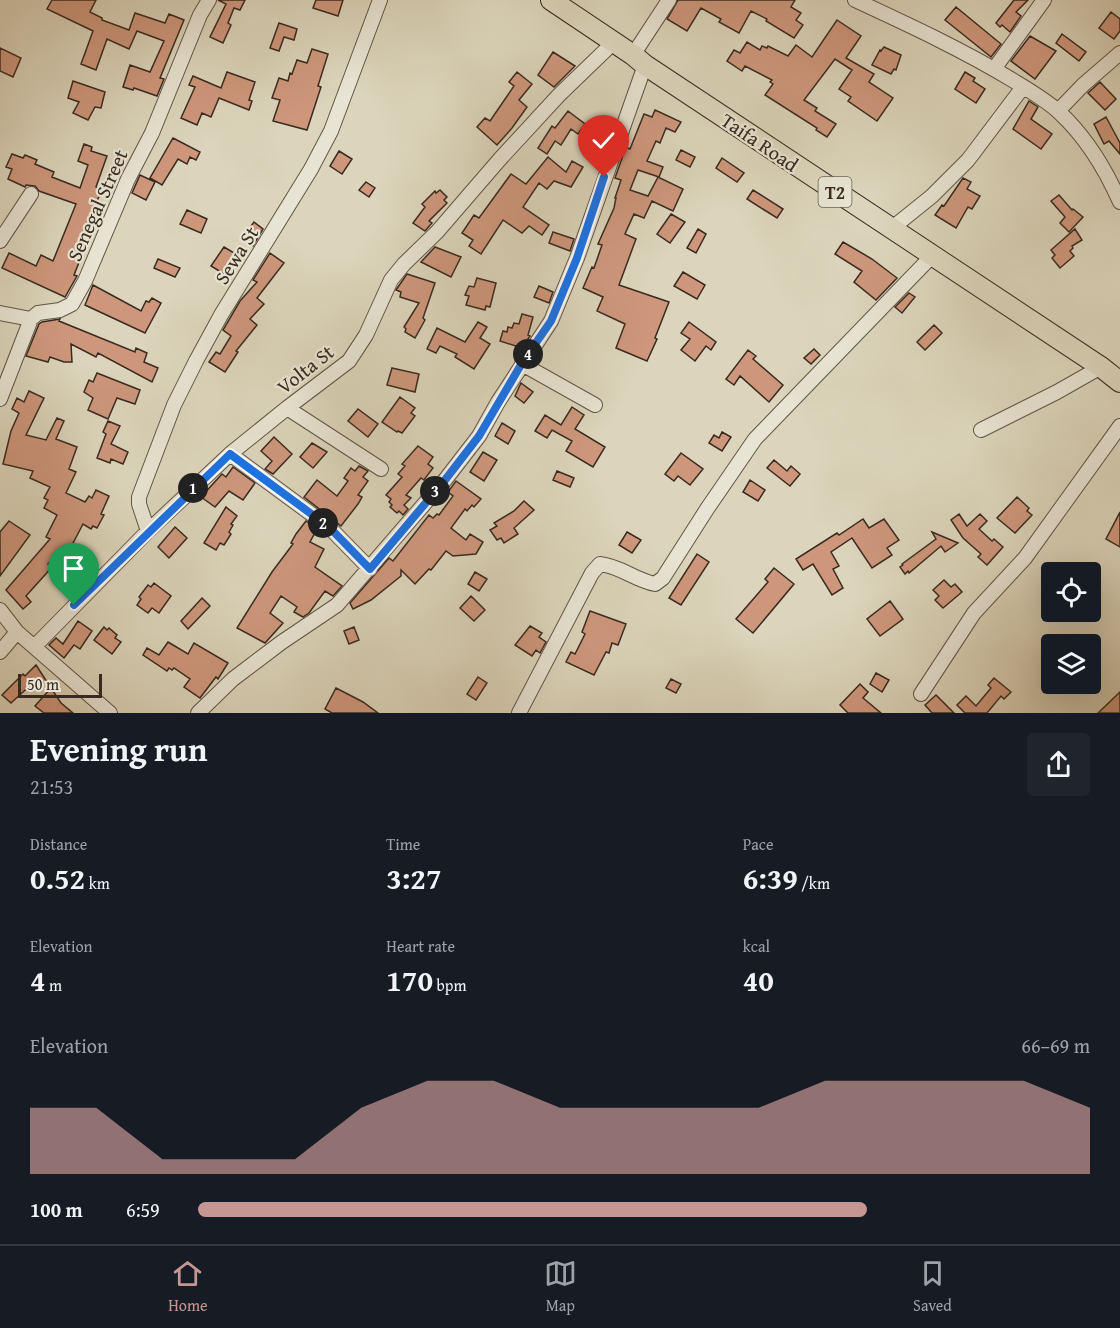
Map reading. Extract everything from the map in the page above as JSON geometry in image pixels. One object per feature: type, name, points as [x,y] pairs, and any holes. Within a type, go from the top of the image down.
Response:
[{"type":"highway","name":"Taifa Road","points":[[551,0],[1101,367],[1120,382]]},
{"type":"street","name":"Senegal Street","points":[[32,319],[38,313],[60,310],[72,304],[85,281],[128,179],[152,133],[200,15],[209,0]]},
{"type":"street","name":"Sewa St","points":[[148,531],[139,497],[174,405],[221,315],[311,169],[331,131],[380,0]]},
{"type":"street","points":[[198,713],[233,679],[282,642],[338,606],[445,480],[479,436],[522,363],[551,321],[573,268],[639,60],[669,0]]},
{"type":"street","points":[[855,0],[994,69],[1058,111],[1089,145],[1110,178],[1120,202]]},
{"type":"street","points":[[994,69],[1044,0]]},
{"type":"street","name":"Volta St","points":[[35,646],[148,531],[230,454],[286,408],[349,362],[370,328],[392,280],[404,264],[437,232],[559,95],[614,42]]},
{"type":"street","points":[[1058,111],[1083,85],[1120,53]]},
{"type":"street","points":[[891,228],[932,195],[968,160],[1023,87]]},
{"type":"street","points":[[0,241],[32,194]]},
{"type":"street","points":[[519,713],[592,573],[600,564],[611,565],[643,582],[655,584],[663,578],[754,440],[932,256]]},
{"type":"street","points":[[0,313],[32,319],[0,399]]},
{"type":"street","points":[[522,363],[595,405]]},
{"type":"street","points":[[981,430],[1101,367]]},
{"type":"street","points":[[286,408],[381,469]]},
{"type":"street","points":[[921,694],[974,613],[1025,558],[1120,426]]},
{"type":"street","points":[[230,454],[329,527],[370,569]]},
{"type":"street","points":[[0,610],[17,632],[110,713]]},
{"type":"street","points":[[0,652],[17,632]]},
{"type":"building","points":[[52,0],[96,0],[90,12],[102,20],[129,30],[135,13],[165,23],[169,14],[184,20],[160,78],[164,79],[157,96],[134,88],[133,90],[123,87],[130,65],[150,72],[164,41],[137,31],[129,49],[107,39],[96,70],[81,64],[93,31],[47,9]]},
{"type":"building","points":[[218,0],[245,0],[240,10],[234,8],[228,23],[231,25],[223,43],[210,37],[226,4]]},
{"type":"building","points":[[316,0],[343,0],[338,16],[313,8]]},
{"type":"building","points":[[678,0],[795,0],[791,7],[801,13],[796,20],[803,25],[794,38],[751,11],[739,33],[719,22],[721,19],[701,8],[687,31],[667,19]]},
{"type":"building","points":[[1014,0],[1028,0],[1016,12],[1021,16],[1010,32],[996,23]]},
{"type":"building","points":[[956,7],[1001,44],[991,57],[945,20]]},
{"type":"building","points":[[1111,12],[1120,19],[1120,31],[1114,39],[1099,28]]},
{"type":"building","points":[[837,20],[861,36],[846,58],[874,74],[869,82],[893,98],[877,121],[848,101],[851,97],[839,89],[852,70],[835,59],[804,100],[817,108],[815,111],[836,124],[827,137],[816,130],[817,128],[765,95],[773,84],[770,82],[772,80],[745,66],[742,71],[727,61],[734,50],[740,53],[747,42],[760,50],[762,46],[767,48],[768,46],[788,56],[796,45],[812,57]]},
{"type":"building","points":[[279,23],[297,29],[294,40],[284,37],[279,51],[270,48]]},
{"type":"building","points":[[1062,34],[1086,52],[1079,61],[1056,43]]},
{"type":"building","points":[[1030,36],[1056,51],[1035,79],[1011,61]]},
{"type":"building","points":[[884,47],[901,55],[896,70],[894,69],[891,74],[872,65]]},
{"type":"building","points":[[0,48],[21,58],[13,77],[0,71]]},
{"type":"building","points":[[312,49],[328,54],[318,86],[321,87],[307,130],[273,121],[280,100],[272,98],[279,78],[288,81],[297,60],[307,63]]},
{"type":"building","points":[[553,52],[575,66],[554,87],[538,75]]},
{"type":"building","points":[[227,72],[255,82],[249,100],[252,101],[249,110],[219,98],[211,117],[202,113],[197,125],[181,118],[195,87],[189,85],[193,76],[221,88]]},
{"type":"building","points":[[517,72],[532,84],[519,100],[527,107],[497,145],[477,127],[485,118],[490,121],[514,86],[509,82]]},
{"type":"building","points":[[965,72],[975,78],[973,81],[985,89],[976,103],[955,89]]},
{"type":"building","points":[[73,81],[105,92],[101,108],[95,107],[88,120],[73,113],[79,102],[68,98]]},
{"type":"building","points":[[1100,82],[1116,99],[1105,110],[1088,93]]},
{"type":"building","points":[[1029,101],[1038,107],[1031,119],[1052,134],[1041,149],[1013,129]]},
{"type":"building","points":[[655,110],[681,122],[675,132],[666,128],[660,143],[656,141],[647,161],[663,167],[659,177],[638,170],[630,190],[648,196],[658,177],[683,189],[673,211],[652,201],[644,218],[634,214],[625,234],[636,239],[619,285],[669,302],[647,361],[616,348],[625,324],[597,311],[603,297],[583,288],[592,267],[594,268],[602,245],[598,244],[614,208],[621,180],[615,178],[626,147],[630,149],[644,114],[652,117]]},
{"type":"building","points":[[568,111],[585,124],[578,134],[571,129],[561,145],[555,141],[547,154],[538,148],[552,126],[555,128]]},
{"type":"building","points":[[1106,117],[1120,143],[1120,154],[1109,141],[1104,144],[1094,124]]},
{"type":"building","points":[[173,138],[200,152],[196,160],[190,157],[187,164],[178,159],[162,185],[150,178]]},
{"type":"building","points":[[84,144],[92,147],[91,151],[107,156],[96,187],[102,190],[85,227],[87,228],[77,252],[82,255],[74,275],[77,276],[65,297],[2,268],[9,253],[36,266],[41,255],[53,261],[76,204],[39,191],[35,186],[26,185],[25,187],[8,179],[12,169],[6,167],[12,154],[23,158],[25,155],[37,160],[35,164],[54,172],[52,177],[80,188],[88,165],[78,161]]},
{"type":"building","points":[[681,150],[695,157],[690,167],[676,160]]},
{"type":"building","points":[[339,151],[352,159],[342,174],[330,166]]},
{"type":"building","points":[[548,157],[566,172],[572,161],[583,167],[571,187],[554,181],[547,189],[539,183],[523,207],[549,225],[542,235],[529,226],[522,233],[503,220],[481,254],[469,246],[473,240],[462,233],[474,215],[479,218],[511,174],[526,184]]},
{"type":"building","points":[[722,158],[744,173],[737,182],[716,168]]},
{"type":"building","points":[[140,175],[155,182],[146,200],[132,193]]},
{"type":"building","points":[[963,178],[971,182],[967,189],[980,196],[972,209],[968,207],[956,228],[935,215]]},
{"type":"building","points":[[366,182],[375,188],[369,197],[359,190]]},
{"type":"building","points":[[440,190],[447,197],[444,200],[447,203],[429,221],[432,223],[425,231],[413,223],[425,207],[422,204],[435,191],[436,193]]},
{"type":"building","points":[[753,190],[783,209],[777,218],[747,199]]},
{"type":"building","points":[[1059,195],[1072,210],[1083,217],[1069,232],[1060,223],[1065,217],[1051,201]]},
{"type":"building","points":[[187,210],[207,219],[201,233],[180,224]]},
{"type":"building","points":[[671,214],[685,222],[670,243],[657,234]]},
{"type":"building","points":[[254,222],[263,229],[253,246],[242,238]]},
{"type":"building","points":[[698,229],[706,234],[696,253],[687,248]]},
{"type":"building","points":[[1075,229],[1082,240],[1072,246],[1070,251],[1074,256],[1060,268],[1052,258],[1055,255],[1051,250]]},
{"type":"building","points":[[553,232],[574,239],[570,251],[549,243]]},
{"type":"building","points":[[843,242],[872,259],[897,278],[876,300],[854,282],[862,271],[835,254]]},
{"type":"building","points":[[224,247],[239,256],[229,277],[211,266]]},
{"type":"building","points":[[435,247],[461,257],[451,277],[421,262]]},
{"type":"building","points":[[270,253],[284,263],[257,298],[264,304],[250,319],[257,325],[236,351],[238,352],[225,372],[209,362],[216,352],[220,354],[231,336],[223,330],[240,301],[257,282],[253,280]]},
{"type":"building","points":[[158,259],[180,268],[175,277],[154,268]]},
{"type":"building","points":[[683,272],[705,285],[697,299],[674,286]]},
{"type":"building","points":[[407,274],[435,283],[423,318],[425,320],[415,338],[405,332],[404,327],[419,303],[400,297],[401,292],[396,290]]},
{"type":"building","points":[[477,278],[496,283],[490,307],[486,306],[485,310],[466,305],[469,296],[465,295],[469,286],[474,287]]},
{"type":"building","points":[[93,285],[141,311],[146,301],[149,302],[152,298],[161,303],[145,333],[85,305]]},
{"type":"building","points":[[539,286],[553,292],[549,303],[534,297]]},
{"type":"building","points":[[909,293],[915,297],[902,313],[895,307]]},
{"type":"building","points":[[522,314],[533,317],[528,335],[530,336],[522,348],[500,341],[503,331],[507,332],[508,327],[512,328],[514,323],[519,324]]},
{"type":"building","points":[[60,319],[59,321],[135,352],[136,348],[147,353],[144,362],[158,368],[152,382],[98,353],[96,357],[71,344],[72,362],[50,357],[48,362],[26,356],[39,324]]},
{"type":"building","points":[[478,322],[487,327],[480,338],[490,344],[474,369],[455,357],[457,354],[440,346],[436,353],[427,349],[437,328],[465,342]]},
{"type":"building","points":[[689,322],[716,342],[711,350],[706,346],[695,361],[681,350],[690,339],[681,333]]},
{"type":"building","points":[[934,325],[942,333],[925,350],[917,342]]},
{"type":"building","points":[[814,349],[820,355],[811,364],[804,358]]},
{"type":"building","points":[[748,350],[756,356],[753,359],[783,385],[769,402],[740,376],[734,385],[726,379]]},
{"type":"building","points":[[392,368],[419,374],[415,392],[387,385]]},
{"type":"building","points":[[97,373],[140,390],[135,404],[117,398],[108,419],[88,410],[93,398],[84,392],[89,380],[93,382]]},
{"type":"building","points":[[521,383],[533,392],[524,403],[515,396]]},
{"type":"building","points":[[29,391],[44,398],[26,435],[46,440],[57,418],[64,421],[56,439],[77,447],[69,469],[76,472],[66,493],[85,502],[89,496],[92,498],[96,490],[109,496],[101,514],[104,515],[97,528],[93,526],[91,529],[83,524],[70,549],[64,546],[48,564],[52,567],[26,596],[31,602],[23,609],[6,590],[50,539],[46,537],[57,515],[44,508],[48,500],[44,498],[50,487],[30,478],[33,471],[3,464],[11,431],[19,413],[12,409],[17,398],[24,402]]},
{"type":"building","points":[[400,397],[415,408],[411,413],[415,416],[402,433],[382,422]]},
{"type":"building","points":[[572,407],[584,415],[575,429],[605,447],[593,467],[566,451],[572,441],[552,430],[547,438],[535,431],[545,415],[561,425]]},
{"type":"building","points":[[358,409],[378,424],[368,437],[348,421]]},
{"type":"building","points":[[108,421],[120,426],[111,444],[128,452],[123,464],[111,459],[110,463],[97,458]]},
{"type":"building","points":[[502,423],[515,431],[508,444],[495,436]]},
{"type":"building","points":[[722,432],[731,437],[722,451],[709,443],[714,435],[719,438]]},
{"type":"building","points":[[274,437],[292,454],[273,474],[265,469],[272,461],[261,451]]},
{"type":"building","points":[[312,443],[327,452],[313,468],[300,457]]},
{"type":"building","points":[[418,446],[433,457],[428,464],[433,468],[424,480],[421,478],[406,495],[411,498],[404,505],[408,509],[403,515],[390,507],[391,499],[386,495],[402,477],[398,474],[405,466],[402,464]]},
{"type":"building","points":[[483,452],[497,460],[484,481],[470,472]]},
{"type":"building","points":[[681,453],[703,469],[690,485],[678,476],[674,481],[665,474]]},
{"type":"building","points":[[774,460],[787,471],[791,466],[800,474],[790,486],[767,468]]},
{"type":"building","points":[[359,466],[368,471],[363,477],[368,481],[358,495],[362,497],[358,504],[341,526],[304,497],[317,480],[337,496],[348,481],[344,478],[351,468],[355,471]]},
{"type":"building","points":[[233,467],[255,483],[243,500],[229,491],[215,507],[201,497],[222,474],[226,477]]},
{"type":"building","points":[[557,471],[574,478],[570,487],[553,480]]},
{"type":"building","points":[[750,480],[765,490],[758,501],[743,492]]},
{"type":"building","points":[[456,481],[481,499],[474,507],[472,505],[467,511],[465,509],[451,528],[466,540],[470,534],[483,542],[476,554],[453,556],[446,551],[431,570],[429,569],[415,584],[401,570],[401,576],[371,600],[353,609],[350,603],[389,558],[393,561],[429,515],[433,518],[439,515],[453,496],[448,492]]},
{"type":"building","points":[[1017,497],[1029,508],[1027,511],[1032,515],[1015,533],[997,518]]},
{"type":"building","points":[[524,501],[534,510],[514,528],[518,534],[504,543],[501,538],[497,540],[490,530],[497,526],[494,523],[514,511]]},
{"type":"building","points":[[226,507],[237,516],[231,524],[233,525],[229,532],[231,534],[224,545],[220,543],[216,550],[204,543]]},
{"type":"building","points":[[1120,512],[1120,547],[1106,539]]},
{"type":"building","points":[[959,514],[967,526],[980,514],[987,521],[979,529],[1003,547],[987,565],[978,557],[981,554],[963,538],[951,520]]},
{"type":"building","points":[[863,519],[869,528],[884,519],[899,540],[887,548],[892,555],[872,568],[852,538],[831,552],[839,566],[833,569],[843,588],[832,595],[813,564],[803,570],[796,559]]},
{"type":"building","points":[[9,521],[30,535],[0,576],[0,532]]},
{"type":"building","points":[[306,521],[317,529],[310,542],[324,549],[315,567],[342,586],[333,596],[325,591],[309,613],[303,617],[294,612],[297,607],[281,596],[270,613],[283,623],[265,643],[237,628]]},
{"type":"building","points":[[175,527],[187,538],[169,558],[158,547]]},
{"type":"building","points":[[627,532],[641,540],[632,553],[619,545]]},
{"type":"building","points":[[932,532],[958,543],[945,552],[941,546],[905,574],[900,567],[936,539]]},
{"type":"building","points":[[697,554],[709,562],[681,605],[669,598]]},
{"type":"building","points":[[774,568],[794,584],[753,633],[736,619],[768,582],[765,579]]},
{"type":"building","points":[[475,572],[487,579],[479,591],[468,584]]},
{"type":"building","points":[[944,580],[951,587],[955,584],[962,592],[943,608],[935,600],[939,596],[933,590]]},
{"type":"building","points":[[154,583],[171,596],[159,613],[152,608],[148,613],[137,605],[141,599],[139,597],[148,585],[151,587]]},
{"type":"building","points":[[471,596],[485,610],[474,621],[460,608]]},
{"type":"building","points":[[202,598],[210,606],[188,629],[181,621]]},
{"type":"building","points":[[890,601],[903,619],[880,636],[867,619]]},
{"type":"building","points":[[590,611],[626,624],[618,645],[612,643],[609,653],[606,652],[594,675],[566,662],[571,652],[575,654],[585,634],[582,632]]},
{"type":"building","points":[[78,621],[92,631],[80,649],[74,645],[64,658],[49,645],[56,638],[63,644]]},
{"type":"building","points":[[530,626],[542,633],[539,637],[546,642],[540,653],[536,650],[532,656],[515,645]]},
{"type":"building","points":[[104,627],[117,635],[115,638],[121,642],[112,654],[94,640]]},
{"type":"building","points":[[354,627],[359,640],[349,644],[344,631]]},
{"type":"building","points":[[168,642],[188,654],[194,643],[228,663],[218,679],[216,677],[200,698],[184,687],[190,679],[174,668],[172,670],[169,668],[167,671],[143,655],[147,648],[159,655]]},
{"type":"building","points":[[36,665],[49,685],[35,681],[11,703],[2,695],[23,674],[25,676]]},
{"type":"building","points":[[876,673],[889,680],[882,692],[870,684]]},
{"type":"building","points":[[478,677],[487,683],[476,700],[467,694]]},
{"type":"building","points":[[994,678],[1011,692],[1004,699],[1001,696],[987,713],[965,713],[957,705],[966,696],[976,706],[991,688],[988,685]]},
{"type":"building","points":[[671,679],[681,684],[676,693],[666,688]]},
{"type":"building","points":[[860,684],[868,692],[863,698],[881,713],[848,713],[840,705]]},
{"type":"building","points":[[51,688],[61,703],[73,713],[44,713],[35,706]]},
{"type":"building","points":[[336,688],[378,713],[332,713],[325,709]]},
{"type":"building","points":[[1120,692],[1120,713],[1098,713]]},
{"type":"building","points":[[936,695],[954,713],[932,713],[925,705]]},
{"type":"route","points":[[74,605],[230,454],[329,527],[370,569],[479,436],[522,363],[551,321],[577,258],[604,177]]}]
